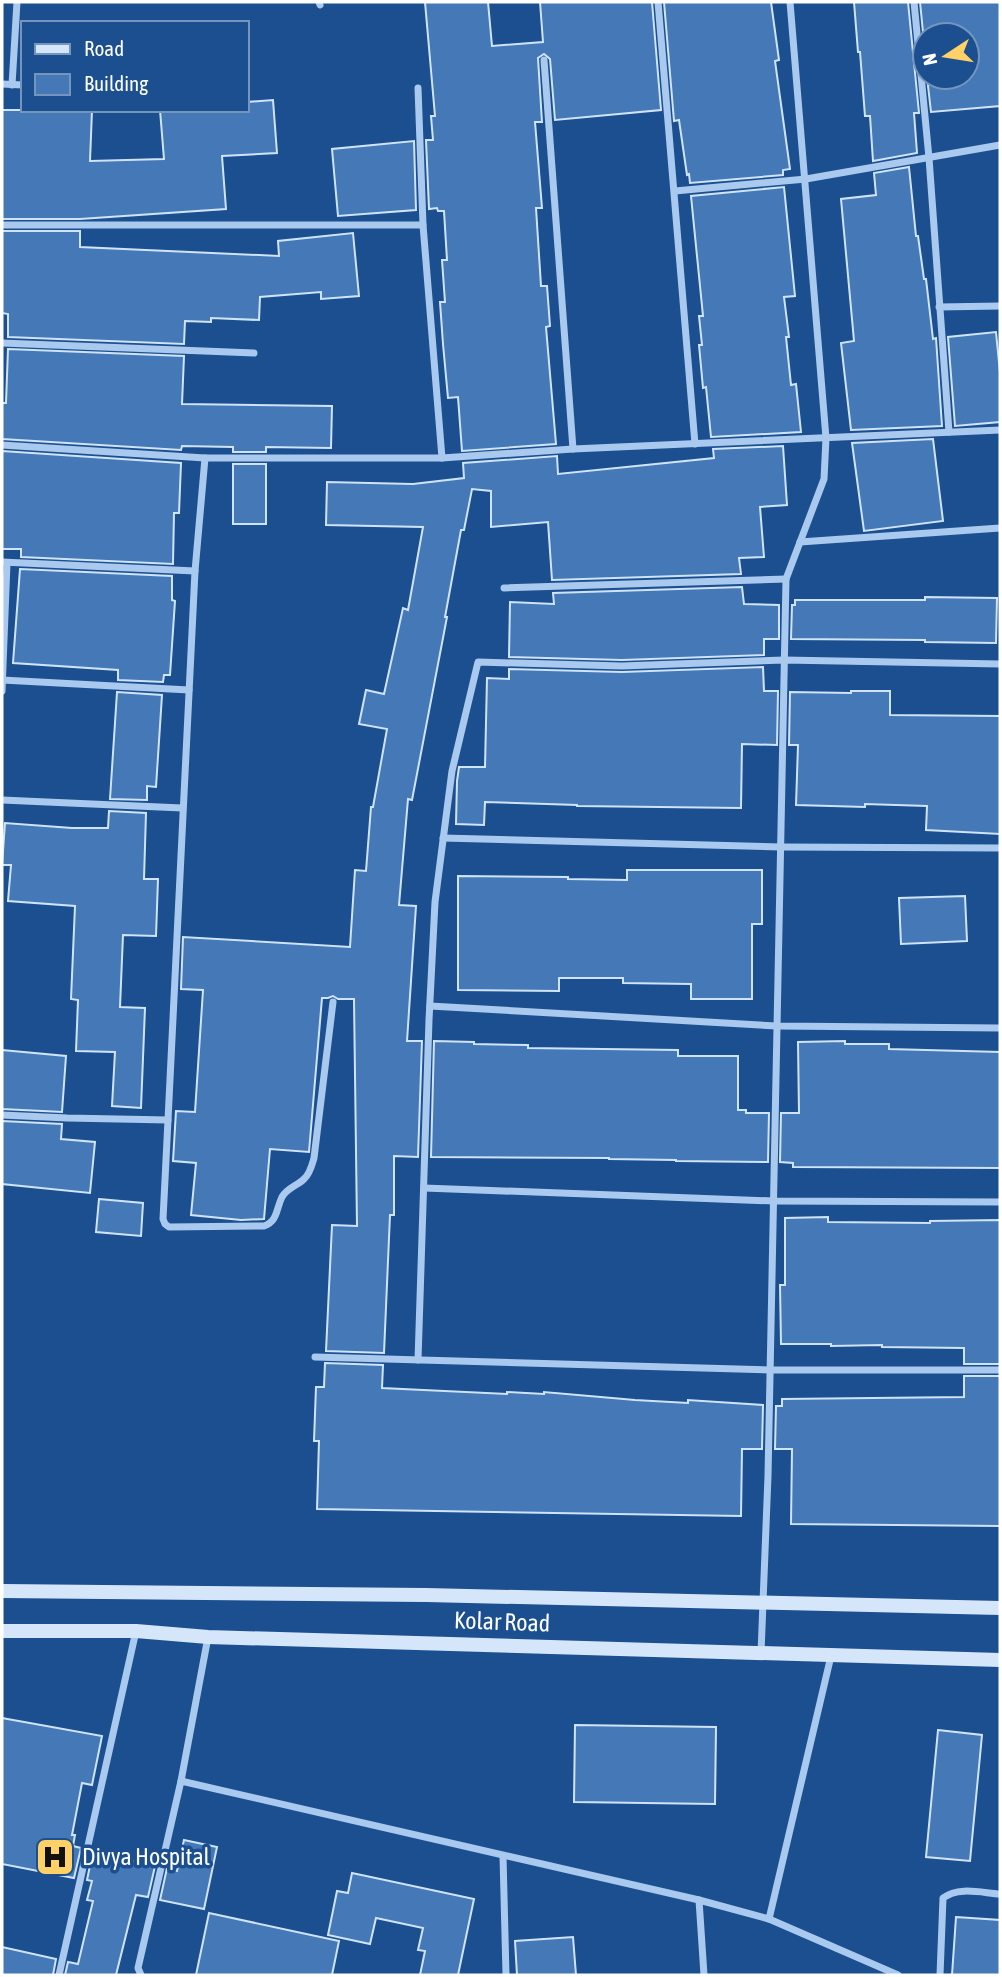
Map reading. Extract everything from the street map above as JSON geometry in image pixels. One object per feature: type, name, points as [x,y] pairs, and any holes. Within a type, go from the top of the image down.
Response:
[{"type":"main road","name":"Kolar Road","points":[[2,1591],[426,1595],[1000,1608]]},
{"type":"main road","name":"Kolar Road","points":[[2,1631],[136,1631],[208,1637],[1000,1660]]},
{"type":"street","points":[[12,85],[17,2]]},
{"type":"street","points":[[658,2],[695,444]]},
{"type":"street","points":[[761,1653],[771,1370],[786,579],[824,479],[826,438],[790,2]]},
{"type":"street","points":[[914,2],[929,158],[949,432]]},
{"type":"street","points":[[544,60],[573,449]]},
{"type":"street","points":[[2,84],[21,85]]},
{"type":"street","points":[[418,88],[423,225],[442,458]]},
{"type":"street","points":[[675,191],[806,179],[1000,145]]},
{"type":"street","points":[[2,225],[423,225]]},
{"type":"street","points":[[939,307],[1000,306]]},
{"type":"street","points":[[2,343],[254,353]]},
{"type":"street","points":[[2,444],[205,458],[442,458],[573,449],[1000,430]]},
{"type":"street","points":[[205,458],[195,571],[182,808],[163,1219],[169,1227],[264,1226],[274,1219],[283,1196],[306,1178],[314,1158],[333,1002]]},
{"type":"street","points":[[800,542],[1000,528]]},
{"type":"street","points":[[2,691],[4,563],[195,571]]},
{"type":"street","points":[[504,588],[786,579]]},
{"type":"street","points":[[418,1360],[435,902],[452,771],[478,662],[622,666],[784,660],[1000,664]]},
{"type":"street","points":[[2,680],[188,690]]},
{"type":"street","points":[[2,800],[182,808]]},
{"type":"street","points":[[443,838],[781,847],[1000,848]]},
{"type":"street","points":[[430,1006],[777,1026],[1000,1028]]},
{"type":"street","points":[[2,1115],[168,1120]]},
{"type":"street","points":[[424,1188],[774,1201],[1000,1202]]},
{"type":"street","points":[[315,1357],[771,1370],[1000,1370]]},
{"type":"street","points":[[59,1975],[136,1631]]},
{"type":"street","points":[[141,1975],[138,1968],[181,1781],[208,1637]]},
{"type":"street","points":[[769,1919],[831,1656]]},
{"type":"street","points":[[181,1781],[699,1900],[769,1919],[898,1975]]},
{"type":"street","points":[[503,1856],[506,1975]]},
{"type":"street","points":[[940,1975],[943,1898],[958,1891],[1000,1894]]},
{"type":"street","points":[[699,1900],[704,1975]]},
{"type":"building","points":[[425,2],[488,2],[492,46],[543,42],[540,2],[652,2],[661,110],[555,120],[550,59],[544,54],[538,58],[542,122],[535,122],[542,208],[536,208],[541,286],[547,286],[550,326],[546,327],[556,444],[462,451],[458,397],[448,398],[443,344],[440,302],[445,302],[442,260],[447,260],[444,211],[429,209],[426,140],[433,140],[431,116],[435,116]]},
{"type":"building","points":[[664,2],[771,2],[779,60],[775,61],[790,169],[783,170],[783,175],[690,183],[679,120],[674,121]]},
{"type":"building","points":[[854,2],[908,2],[911,91],[917,91],[919,113],[914,113],[917,153],[873,161],[870,116],[865,116]]},
{"type":"building","points":[[920,2],[1000,2],[1000,106],[931,112],[929,91],[981,91],[981,21],[922,21]]},
{"type":"building","points":[[273,100],[277,153],[222,156],[226,209],[80,219],[2,219],[2,110],[92,112],[90,161],[164,159],[160,112],[248,112],[248,102]]},
{"type":"building","points":[[414,141],[416,210],[338,216],[332,149]]},
{"type":"building","points":[[909,167],[916,236],[926,279],[933,339],[936,338],[942,426],[851,430],[841,343],[854,341],[841,199],[876,195],[874,173]]},
{"type":"building","points":[[784,187],[795,296],[784,297],[789,337],[786,337],[791,385],[796,384],[801,432],[711,437],[699,345],[702,345],[699,316],[703,316],[691,196]]},
{"type":"building","points":[[2,231],[80,231],[80,247],[279,256],[278,241],[353,233],[359,296],[321,299],[321,292],[260,297],[259,320],[211,318],[211,322],[185,321],[184,344],[8,337],[8,314],[2,313]]},
{"type":"building","points":[[996,332],[1000,373],[1000,422],[955,426],[948,337]]},
{"type":"building","points":[[8,349],[184,356],[182,404],[332,406],[331,448],[266,447],[266,452],[233,452],[233,447],[182,446],[181,450],[2,439],[2,403],[6,403]]},
{"type":"building","points":[[933,439],[943,521],[864,531],[852,443]]},
{"type":"building","points":[[783,446],[787,505],[760,507],[764,557],[739,558],[741,574],[552,580],[548,522],[491,527],[491,491],[472,489],[464,530],[461,530],[412,800],[408,799],[399,905],[416,906],[407,1041],[422,1041],[418,1157],[394,1156],[394,1215],[390,1215],[384,1353],[326,1351],[332,1225],[357,1226],[354,999],[338,999],[333,996],[322,998],[309,1152],[270,1149],[264,1219],[241,1220],[191,1215],[196,1163],[173,1161],[176,1111],[195,1112],[203,990],[181,989],[183,937],[350,947],[355,870],[366,871],[371,807],[387,729],[359,724],[366,690],[384,694],[403,608],[408,610],[423,527],[326,525],[327,482],[413,484],[464,478],[463,463],[557,456],[558,474],[714,458],[713,449]]},
{"type":"building","points":[[2,451],[181,463],[179,513],[174,513],[173,564],[21,557],[21,549],[2,549]]},
{"type":"building","points":[[233,464],[266,464],[266,524],[233,524]]},
{"type":"building","points":[[20,569],[172,576],[172,600],[175,601],[170,675],[164,675],[163,682],[118,680],[118,670],[13,663]]},
{"type":"building","points":[[742,587],[744,604],[779,605],[779,639],[764,639],[764,655],[622,660],[509,657],[510,602],[554,604],[553,593]]},
{"type":"building","points":[[925,597],[997,598],[996,643],[791,639],[792,605],[795,605],[795,600],[925,600]]},
{"type":"building","points":[[763,667],[764,691],[778,691],[777,745],[742,744],[741,808],[485,802],[484,825],[456,824],[459,767],[485,767],[487,678],[509,679],[509,669],[622,672]]},
{"type":"building","points":[[890,691],[890,715],[1000,716],[1000,834],[926,830],[927,806],[796,805],[798,745],[789,745],[790,692]]},
{"type":"building","points":[[117,692],[162,695],[156,787],[147,786],[147,800],[110,799]]},
{"type":"building","points":[[109,811],[146,813],[144,879],[158,879],[156,936],[123,935],[120,1007],[145,1008],[141,1108],[112,1106],[115,1052],[76,1051],[78,1000],[71,999],[75,906],[8,901],[11,865],[2,865],[5,823],[108,828]]},
{"type":"building","points":[[627,870],[762,870],[762,924],[752,924],[752,999],[691,999],[691,984],[623,983],[623,978],[559,978],[559,991],[458,990],[458,876],[627,880]]},
{"type":"building","points":[[965,896],[967,941],[901,944],[899,898]]},
{"type":"building","points":[[434,1041],[528,1045],[528,1048],[678,1050],[678,1056],[738,1056],[738,1110],[746,1110],[746,1113],[769,1113],[768,1162],[431,1157]]},
{"type":"building","points":[[845,1041],[845,1044],[889,1044],[889,1049],[1000,1052],[1000,1168],[793,1167],[793,1163],[780,1162],[781,1113],[799,1113],[798,1042]]},
{"type":"building","points":[[2,1050],[66,1056],[62,1112],[2,1109]]},
{"type":"building","points":[[2,1121],[62,1124],[61,1139],[95,1142],[90,1193],[2,1184]]},
{"type":"building","points":[[99,1199],[143,1203],[141,1236],[96,1232]]},
{"type":"building","points":[[828,1217],[828,1222],[930,1223],[1000,1220],[1000,1364],[964,1364],[964,1348],[781,1344],[780,1285],[785,1285],[785,1218]]},
{"type":"building","points":[[325,1363],[383,1365],[382,1388],[507,1394],[544,1392],[635,1400],[763,1405],[762,1449],[742,1449],[741,1516],[317,1509],[319,1441],[314,1441],[316,1387],[324,1387]]},
{"type":"building","points":[[964,1376],[1000,1376],[1000,1526],[791,1524],[792,1449],[775,1449],[776,1406],[782,1406],[782,1399],[964,1397]]},
{"type":"building","points":[[2,1718],[102,1736],[92,1785],[82,1783],[72,1835],[75,1835],[73,1846],[81,1848],[74,1878],[2,1864]]},
{"type":"building","points":[[575,1725],[716,1727],[715,1804],[574,1802]]},
{"type":"building","points":[[938,1730],[982,1735],[970,1861],[926,1857]]},
{"type":"building","points":[[184,1840],[217,1847],[204,1909],[160,1900],[167,1868],[177,1871]]},
{"type":"building","points":[[93,1851],[155,1866],[148,1897],[136,1895],[116,1975],[65,1975],[68,1962],[78,1964],[93,1901],[87,1900],[92,1881],[87,1880]]},
{"type":"building","points":[[352,1873],[474,1899],[458,1975],[420,1975],[425,1951],[418,1950],[423,1928],[376,1918],[370,1944],[328,1935],[337,1891],[348,1893]]},
{"type":"building","points":[[209,1913],[339,1941],[332,1975],[196,1975]]},
{"type":"building","points":[[956,1917],[1000,1920],[1000,1975],[952,1975]]},
{"type":"building","points":[[573,1937],[576,1975],[517,1975],[515,1941]]},
{"type":"building","points":[[2,1947],[56,1959],[53,1975],[2,1975]]},
{"type":"place","name":"Divya Hospital","points":[[55,1857]]}]
